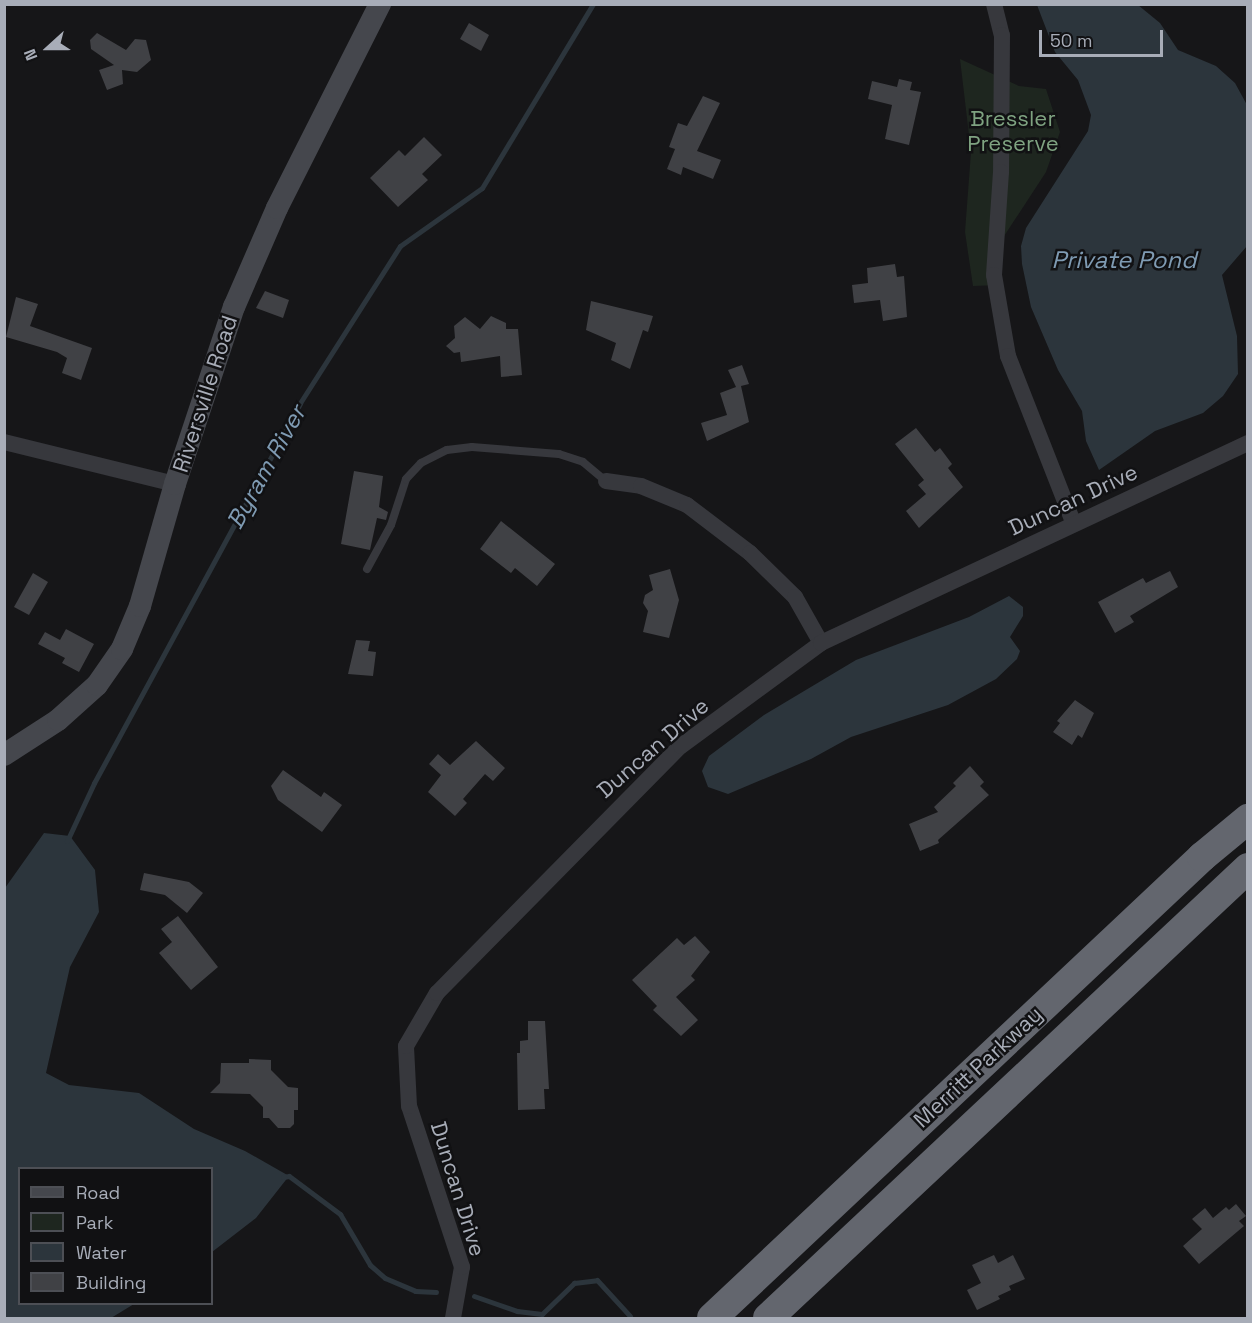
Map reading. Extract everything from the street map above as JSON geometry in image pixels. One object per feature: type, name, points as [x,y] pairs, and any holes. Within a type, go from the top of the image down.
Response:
[{"type":"highway","name":"Merritt Parkway","points":[[712,1318],[1202,857],[1248,819]]},
{"type":"highway","name":"Merritt Parkway","points":[[768,1318],[1248,868]]},
{"type":"street","name":"Riversville Road","points":[[4,754],[58,720],[89,692],[122,650],[140,606],[175,484],[234,307],[277,208],[380,4]]},
{"type":"street","points":[[994,4],[1002,35],[1001,172],[994,275],[1008,356],[1073,522]]},
{"type":"street","points":[[4,442],[175,484]]},
{"type":"street","name":"Duncan Drive","points":[[453,1318],[462,1267],[409,1106],[406,1046],[437,993],[601,824],[681,746],[820,643],[939,591],[1073,522],[1248,443]]},
{"type":"street","points":[[606,481],[641,486],[687,505],[714,525],[750,553],[795,597],[820,643]]},
{"type":"lane","points":[[367,569],[391,525],[406,478],[421,463],[447,450],[504,448],[559,454],[583,462],[606,481]]},
{"type":"green space","name":"Bressler Preserve","points":[[960,59],[1019,86],[1046,89],[1060,132],[1046,172],[997,247],[1000,285],[973,286],[965,232],[971,152]]},
{"type":"water","name":"Private Pond","points":[[1037,5],[1138,5],[1160,23],[1178,50],[1216,66],[1235,83],[1247,105],[1247,246],[1222,275],[1237,336],[1238,374],[1223,396],[1203,413],[1155,431],[1099,470],[1086,441],[1082,411],[1058,370],[1031,307],[1022,264],[1021,246],[1026,228],[1088,131],[1091,115],[1078,80],[1055,52]]},
{"type":"water","points":[[1009,596],[1023,607],[1023,616],[1010,637],[1020,651],[1017,659],[996,679],[948,705],[851,737],[811,759],[728,794],[708,787],[702,771],[709,756],[764,715],[856,660],[969,617]]},
{"type":"water","points":[[44,833],[70,836],[95,870],[99,912],[70,967],[46,1073],[69,1085],[139,1093],[194,1129],[245,1151],[289,1176],[256,1218],[213,1251],[213,1167],[18,1167],[18,1305],[132,1305],[111,1318],[5,1318],[5,888]]},
{"type":"building","points":[[469,23],[489,35],[481,51],[460,39]]},
{"type":"building","points":[[97,33],[126,50],[135,39],[146,40],[151,60],[137,72],[122,70],[123,84],[107,90],[99,70],[114,65],[91,49],[90,40]]},
{"type":"building","points":[[899,79],[912,82],[910,90],[921,92],[909,145],[885,139],[892,105],[868,99],[872,81],[897,87]]},
{"type":"building","points":[[703,96],[720,103],[697,151],[721,160],[713,179],[683,167],[681,175],[667,169],[675,149],[669,147],[678,123],[687,126]]},
{"type":"building","points":[[424,137],[442,155],[422,174],[428,180],[398,207],[370,178],[399,150],[405,156]]},
{"type":"building","points":[[895,264],[897,277],[904,276],[907,317],[883,321],[880,300],[854,303],[852,285],[868,283],[867,268]]},
{"type":"building","points":[[265,291],[289,300],[283,318],[256,308]]},
{"type":"building","points":[[16,297],[38,304],[30,326],[92,348],[81,380],[62,373],[67,358],[57,352],[6,337]]},
{"type":"building","points":[[591,301],[653,316],[648,332],[643,330],[630,369],[611,360],[616,343],[586,330]]},
{"type":"building","points":[[491,316],[506,323],[506,329],[518,329],[522,375],[501,377],[500,356],[461,362],[460,352],[454,353],[446,346],[455,338],[454,326],[465,317],[480,329]]},
{"type":"building","points":[[742,365],[749,384],[741,386],[749,422],[707,441],[701,423],[727,415],[720,393],[736,387],[728,370]]},
{"type":"building","points":[[916,428],[935,452],[940,448],[952,464],[948,468],[963,487],[919,528],[906,511],[926,494],[918,485],[924,480],[895,444]]},
{"type":"building","points":[[354,471],[383,476],[379,507],[388,512],[386,520],[377,518],[370,550],[341,544]]},
{"type":"building","points":[[501,521],[555,564],[537,586],[515,568],[511,573],[480,549]]},
{"type":"building","points":[[670,569],[679,600],[669,638],[643,632],[648,611],[643,603],[645,595],[653,590],[649,575]]},
{"type":"building","points":[[1170,571],[1178,587],[1130,616],[1134,622],[1115,633],[1098,602],[1143,578],[1146,583]]},
{"type":"building","points":[[33,573],[48,582],[29,615],[14,607]]},
{"type":"building","points":[[66,629],[94,644],[79,672],[62,663],[65,658],[38,644],[45,632],[60,640]]},
{"type":"building","points":[[356,640],[370,641],[368,651],[376,652],[373,676],[348,674]]},
{"type":"building","points":[[1075,700],[1094,713],[1082,738],[1078,735],[1072,745],[1053,732],[1060,723],[1057,721]]},
{"type":"building","points":[[476,741],[505,768],[493,781],[485,774],[463,799],[467,803],[455,816],[428,792],[441,775],[429,764],[438,754],[450,765]]},
{"type":"building","points":[[970,766],[984,782],[980,786],[989,795],[938,840],[939,843],[920,851],[909,824],[938,812],[934,807],[956,786],[953,783]]},
{"type":"building","points":[[283,770],[321,797],[324,792],[342,805],[322,832],[278,800],[271,786]]},
{"type":"building","points":[[144,873],[189,882],[203,893],[187,913],[165,895],[140,890]]},
{"type":"building","points":[[178,916],[218,967],[191,990],[159,953],[172,942],[161,929]]},
{"type":"building","points":[[695,936],[710,952],[691,976],[695,980],[676,997],[698,1020],[681,1036],[653,1010],[657,1006],[632,980],[677,938],[684,945]]},
{"type":"building","points":[[528,1021],[545,1021],[549,1089],[544,1089],[545,1109],[518,1110],[517,1053],[520,1053],[520,1041],[528,1040]]},
{"type":"building","points":[[249,1059],[271,1060],[271,1070],[288,1087],[298,1088],[298,1110],[294,1110],[294,1124],[290,1128],[278,1128],[269,1118],[263,1118],[263,1107],[250,1094],[210,1093],[220,1083],[221,1063],[249,1063]]},
{"type":"building","points":[[1236,1204],[1246,1216],[1239,1221],[1244,1226],[1199,1264],[1183,1246],[1202,1229],[1192,1219],[1205,1208],[1213,1218],[1226,1207],[1229,1210]]},
{"type":"building","points":[[994,1255],[998,1263],[1013,1255],[1025,1279],[1009,1286],[1011,1290],[998,1296],[1000,1299],[977,1310],[967,1290],[981,1283],[972,1265]]},
{"type":"waterway","name":"Byram River","points":[[67,841],[94,783],[300,403],[400,246],[482,188],[593,4]]},
{"type":"waterway","points":[[283,1177],[289,1176],[340,1214],[370,1265],[385,1278],[415,1291],[436,1292]]},
{"type":"waterway","points":[[474,1296],[517,1311],[542,1314],[574,1283],[597,1280],[630,1316]]}]
